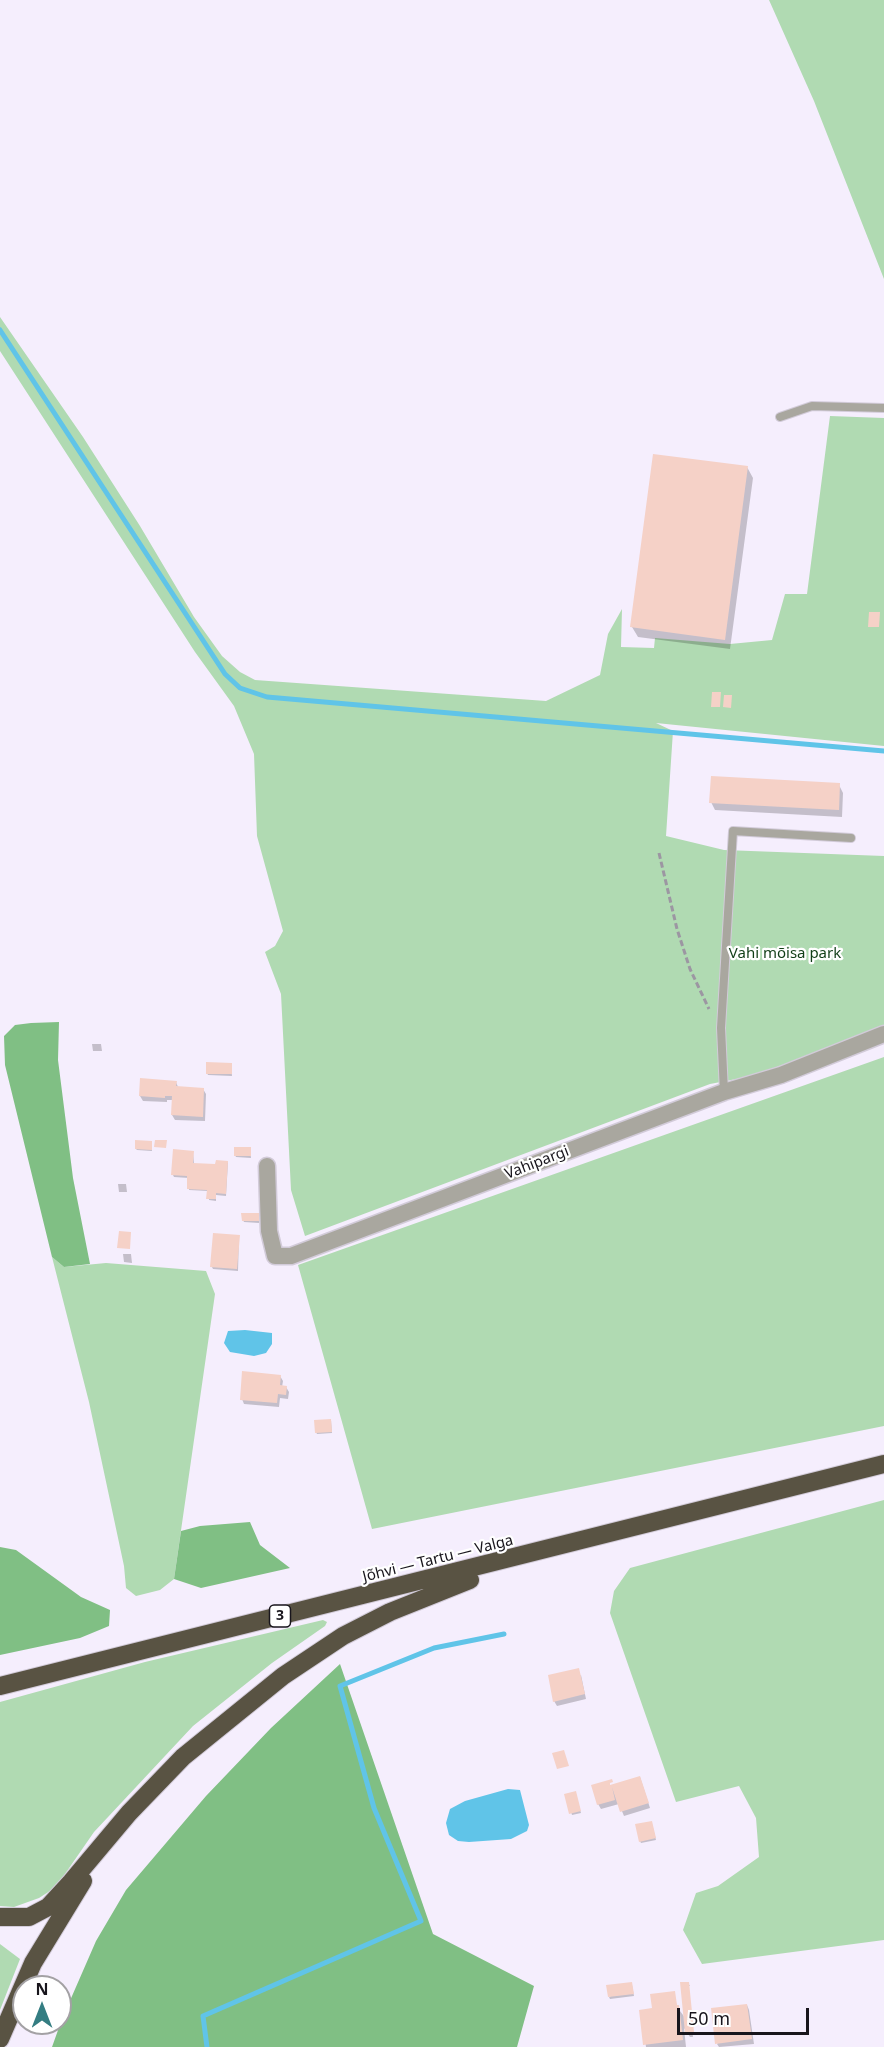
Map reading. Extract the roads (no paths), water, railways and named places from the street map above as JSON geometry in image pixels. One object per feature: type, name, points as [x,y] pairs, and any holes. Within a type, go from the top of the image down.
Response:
[{"type":"highway","name":"Jõhvi — Tartu — Valga","points":[[0,1686],[884,1464]]},
{"type":"highway","points":[[0,1917],[29,1917],[48,1907],[129,1813],[183,1757],[283,1676],[343,1636],[390,1612],[450,1587],[560,1546]]},
{"type":"highway","points":[[0,2039],[33,1963],[74,1894],[129,1813]]},
{"type":"street","name":"Vahipargi","points":[[267,1166],[269,1231],[275,1256],[291,1256],[724,1092],[782,1075],[884,1034]]},
{"type":"lane","points":[[780,417],[812,406],[884,408]]},
{"type":"lane","points":[[724,1092],[721,1028],[733,831],[851,838]]},
{"type":"water","points":[[228,1331],[272,1333],[272,1344],[266,1353],[254,1356],[230,1352],[224,1343]]},
{"type":"water","points":[[508,1789],[520,1790],[529,1825],[527,1831],[511,1839],[469,1842],[458,1841],[449,1835],[446,1823],[450,1809],[465,1801]]},
{"type":"waterway","points":[[0,330],[225,674],[240,688],[267,697],[884,751]]},
{"type":"waterway","points":[[207,2047],[203,2016],[421,1921],[374,1808],[340,1686],[434,1648],[504,1634]]},
{"type":"park label","name":"Vahi mõisa park","points":[[785,954]]}]
